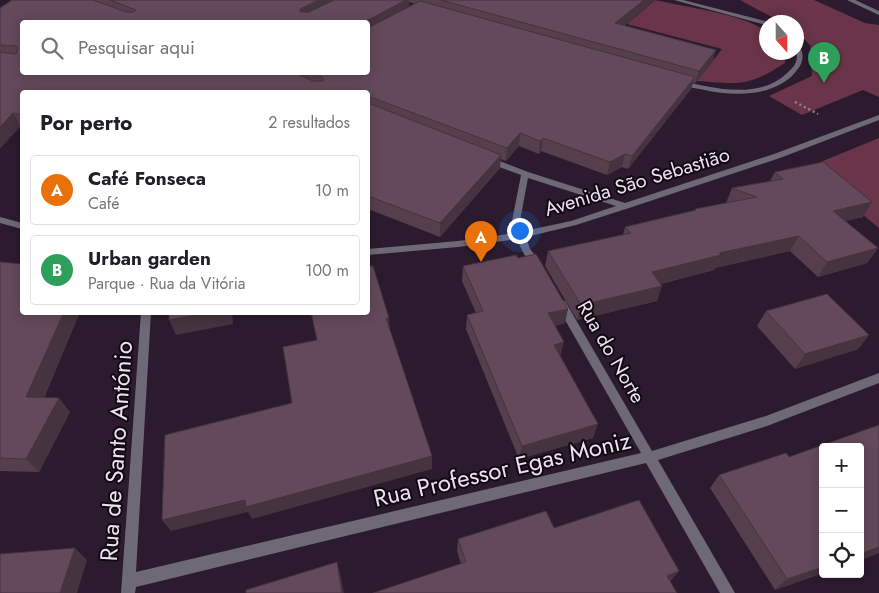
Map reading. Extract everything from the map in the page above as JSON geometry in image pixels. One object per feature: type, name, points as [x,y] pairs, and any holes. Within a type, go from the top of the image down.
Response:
[{"type":"street","points":[[676,0],[759,21]]},
{"type":"street","points":[[853,0],[879,13]]},
{"type":"street","points":[[715,9],[721,3]]},
{"type":"street","points":[[672,81],[723,92],[767,87],[784,79],[798,65],[800,60]]},
{"type":"street","name":"Avenida São Sebastião","points":[[370,252],[439,246],[521,235],[573,223],[777,156],[879,117]]},
{"type":"street","points":[[478,156],[525,174],[626,206]]},
{"type":"street","points":[[525,174],[516,221],[526,250],[546,280]]},
{"type":"street","points":[[0,220],[20,225]]},
{"type":"street","name":"Rua do Norte","points":[[556,296],[728,593]]},
{"type":"street","name":"Rua de Santo António","points":[[129,587],[146,315]]},
{"type":"street","name":"Rua Professor Egas Moniz","points":[[129,587],[650,457],[767,421],[879,378]]},
{"type":"path","points":[[767,87],[848,129]]},
{"type":"shaded area","points":[[655,0],[713,12],[743,20],[759,27],[759,60],[785,60],[785,63],[762,76],[743,82],[697,81],[722,49],[627,24]]},
{"type":"shaded area","points":[[740,0],[814,0],[865,23],[879,25],[879,97],[863,90],[802,115],[769,96],[812,76],[810,45],[804,39],[804,15],[768,15]]},
{"type":"shaded area","points":[[879,138],[879,228],[806,168]]},
{"type":"building","points":[[12,0],[93,0],[126,12],[134,12],[136,10],[110,0],[319,0],[300,9],[300,12],[309,12],[334,0],[406,0],[368,20],[20,20],[20,75],[300,75],[313,81],[323,81],[323,78],[316,75],[370,75],[370,27],[420,1],[695,77],[632,156],[625,154],[610,162],[543,138],[540,141],[520,133],[507,148],[370,97],[370,90],[20,90],[20,115],[13,113],[0,127],[0,52],[16,54],[18,48],[16,46],[0,45],[0,8]]},
{"type":"building","points":[[441,0],[644,0],[615,23],[716,50],[699,71]]},
{"type":"building","points":[[370,104],[501,155],[440,223],[370,197]]},
{"type":"building","points":[[823,162],[872,202],[833,211],[878,248],[827,262],[799,236],[719,253],[721,255],[652,272],[662,286],[581,305],[548,251],[631,233],[625,227],[695,209],[757,197],[732,188],[783,179],[775,172]]},
{"type":"building","points":[[536,254],[568,309],[548,313],[564,342],[554,345],[598,424],[522,446],[467,315],[483,311],[463,266],[516,255],[518,258]]},
{"type":"building","points":[[0,262],[20,264],[20,315],[63,315],[26,397],[59,398],[26,459],[0,458]]},
{"type":"building","points":[[373,266],[389,318],[386,318],[432,456],[246,507],[245,500],[162,520],[165,435],[292,403],[283,347],[317,340],[312,315],[370,315],[370,267]]},
{"type":"building","points":[[827,294],[869,335],[805,354],[766,311]]},
{"type":"building","points":[[169,315],[195,315],[169,320]]},
{"type":"building","points":[[879,425],[879,547],[864,553],[864,443],[828,443]]},
{"type":"building","points":[[819,446],[819,568],[787,579],[719,475],[786,453],[789,457]]},
{"type":"building","points":[[639,500],[679,571],[667,576],[677,593],[373,593],[466,562],[458,539],[546,511],[554,528]]},
{"type":"building","points":[[75,548],[60,593],[0,593],[0,554]]},
{"type":"building","points":[[337,562],[342,593],[246,593],[246,590]]},
{"type":"place","name":"Urban garden","points":[[824,83]]},
{"type":"place","name":"Café Fonseca","points":[[481,262]]}]
